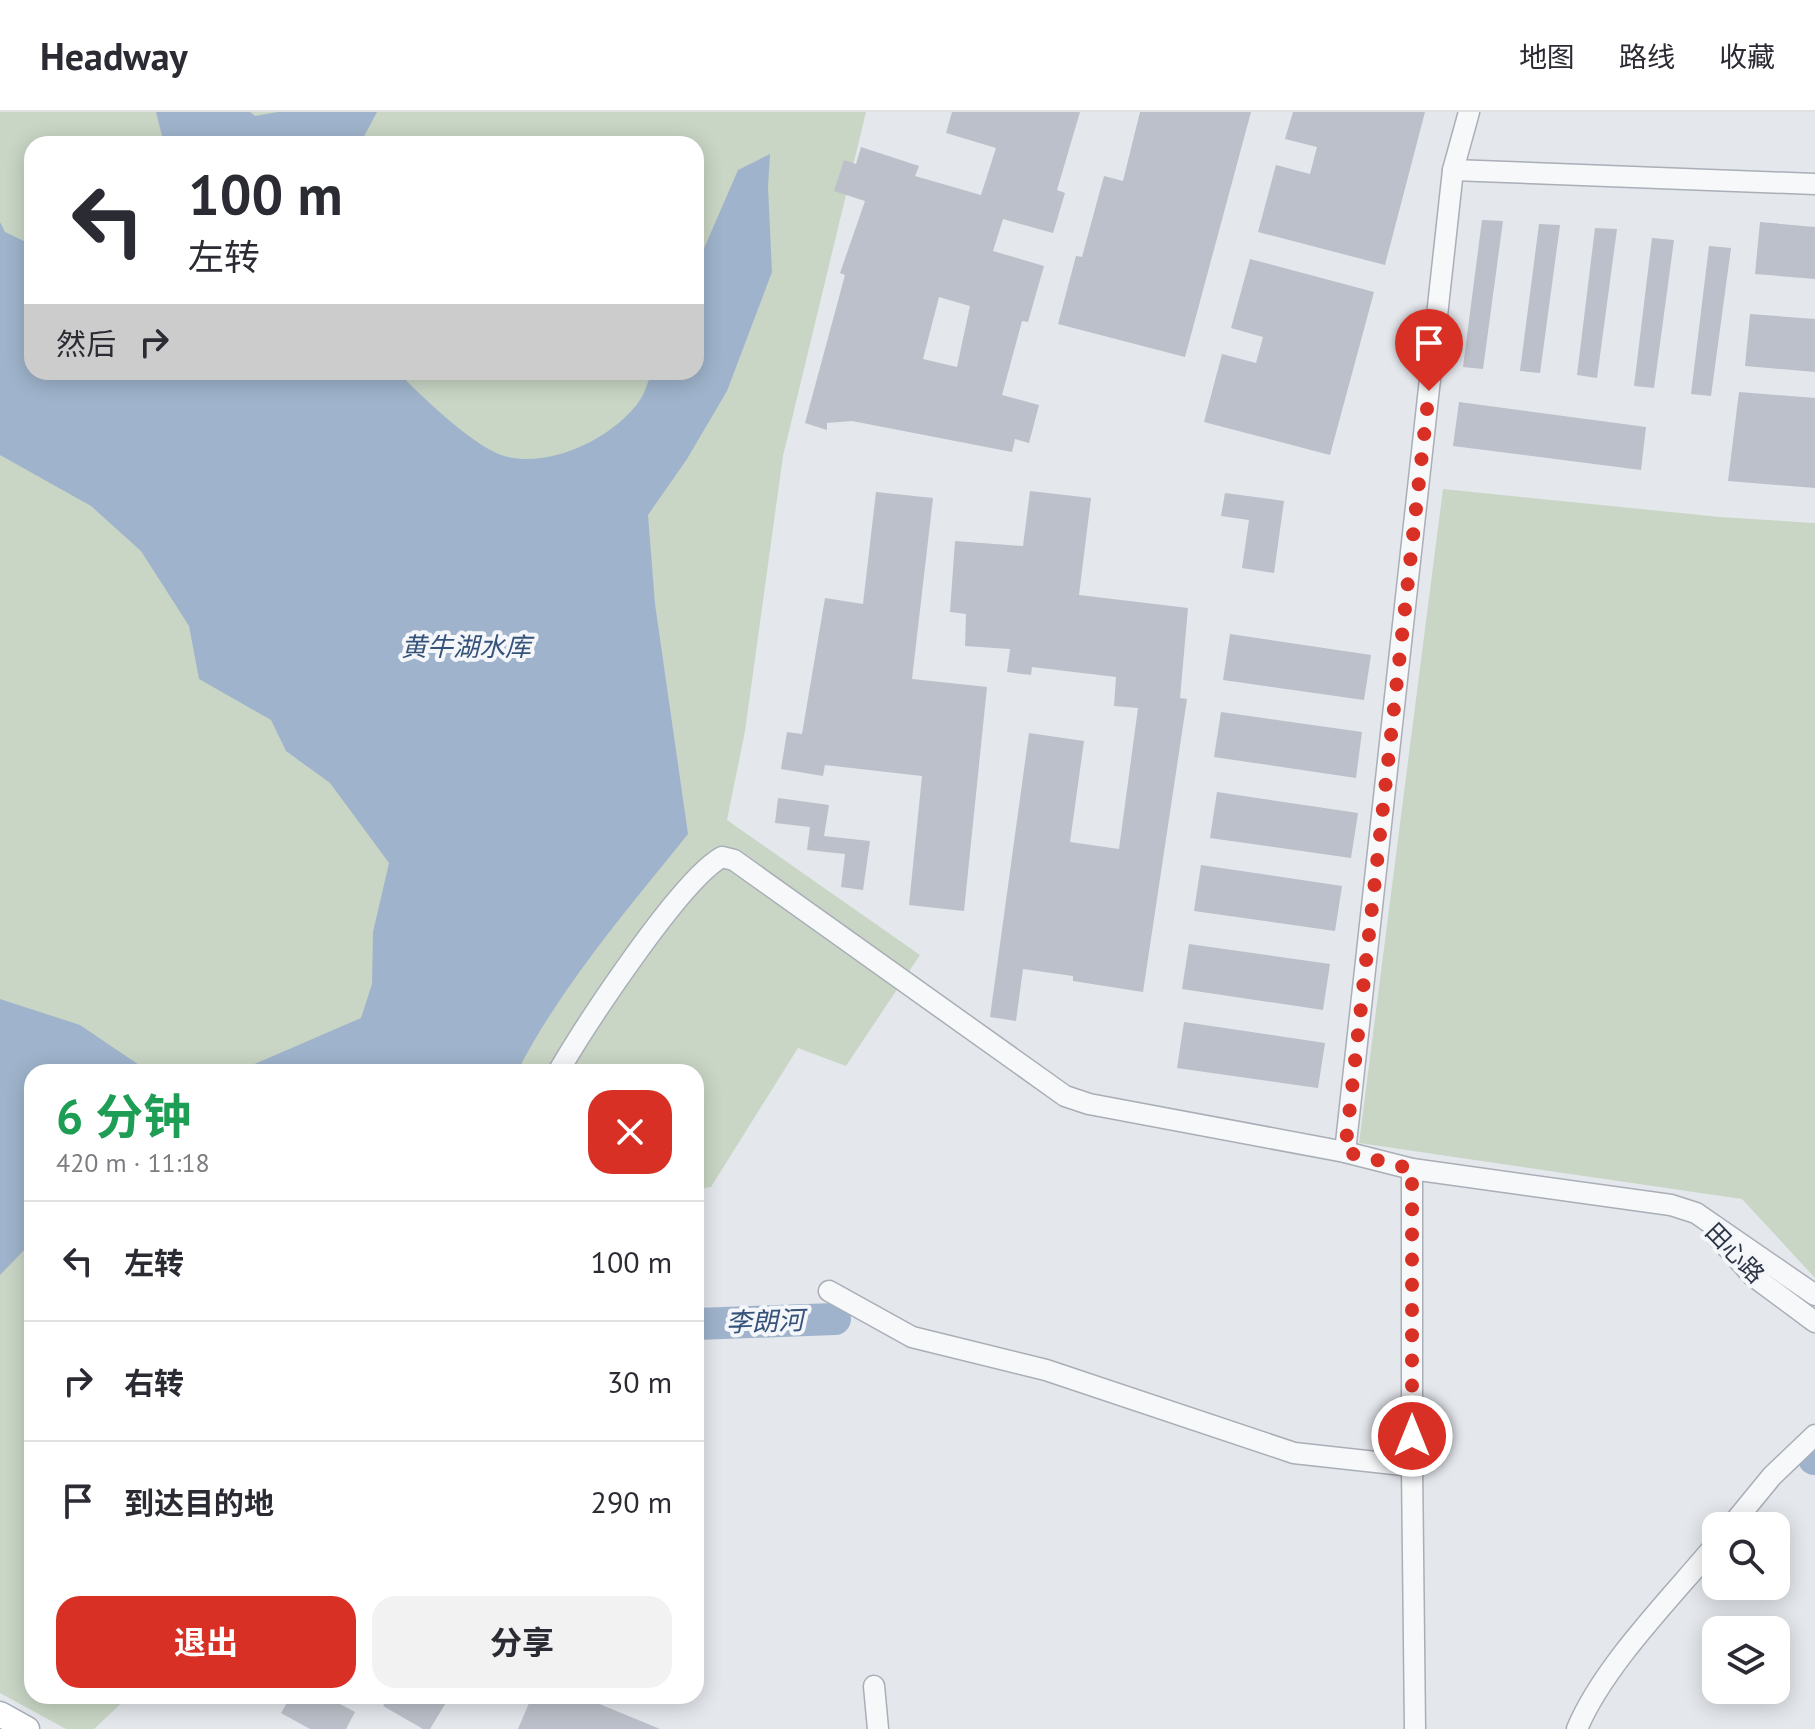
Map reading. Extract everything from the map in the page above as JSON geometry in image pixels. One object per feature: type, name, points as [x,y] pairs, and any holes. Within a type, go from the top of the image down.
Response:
[{"type":"main road","points":[[0,1714],[27,1729]]},
{"type":"street","points":[[1345,1152],[1453,170],[1469,112]]},
{"type":"street","points":[[1453,170],[1815,184]]},
{"type":"street","points":[[563,1064],[610,992],[694,879],[722,857],[734,860],[1065,1096],[1089,1104],[1345,1152],[1412,1169],[1671,1205],[1696,1213]]},
{"type":"street","points":[[1412,1169],[1415,1729]]},
{"type":"street","name":"田心路","points":[[1696,1213],[1815,1295]]},
{"type":"street","name":"田心路","points":[[1696,1213],[1753,1276],[1815,1322]]},
{"type":"street","points":[[829,1291],[912,1337],[1046,1370],[1294,1453],[1412,1466]]},
{"type":"street","points":[[1742,1512],[1772,1476],[1815,1435]]},
{"type":"street","points":[[1577,1729],[1583,1714],[1627,1651],[1702,1561]]},
{"type":"street","points":[[874,1686],[878,1729]]},
{"type":"green space","points":[[0,112],[866,112],[783,456],[745,731],[727,820],[920,955],[846,1066],[798,1048],[711,1187],[704,1188],[704,1064],[24,1064],[24,1704],[121,1704],[94,1729],[66,1729],[0,1693]]},
{"type":"green space","points":[[1443,489],[1720,517],[1815,523],[1815,1278],[1742,1199],[1359,1143]]},
{"type":"water","points":[[156,112],[250,112],[255,116],[278,112],[377,112],[364,136],[162,136]]},
{"type":"water","name":"黄牛湖水库","points":[[770,154],[768,187],[772,272],[727,391],[687,459],[648,515],[655,604],[688,834],[575,979],[522,1064],[255,1064],[361,1018],[372,984],[373,932],[389,863],[330,783],[286,751],[271,720],[199,679],[189,626],[141,551],[91,506],[0,455],[0,222],[5,232],[24,241],[24,380],[406,380],[448,420],[492,451],[522,459],[541,458],[580,447],[614,427],[640,400],[649,380],[704,380],[704,249],[738,170]]},
{"type":"water","points":[[0,999],[80,1025],[138,1064],[24,1064],[24,1250],[0,1275]]},
{"type":"building","points":[[952,112],[1080,112],[1057,190],[1065,193],[1053,233],[1003,219],[993,251],[1044,266],[1028,322],[1022,321],[1002,395],[1039,405],[1029,443],[1015,439],[1012,452],[852,421],[827,423],[827,430],[805,423],[845,275],[840,273],[865,201],[834,191],[844,160],[856,164],[861,147],[919,166],[915,176],[981,195],[996,148],[946,133]],"holes":[[[939,297],[970,306],[957,367],[923,359]]]},
{"type":"building","points":[[1140,112],[1251,112],[1185,357],[1058,324],[1076,256],[1082,257],[1104,176],[1123,181]]},
{"type":"building","points":[[1293,112],[1425,112],[1385,265],[1258,232],[1276,165],[1310,174],[1317,147],[1285,139]]},
{"type":"building","points":[[1482,220],[1503,221],[1483,369],[1463,367]]},
{"type":"building","points":[[1760,222],[1815,227],[1815,279],[1755,274]]},
{"type":"building","points":[[1539,224],[1560,225],[1540,373],[1520,371]]},
{"type":"building","points":[[1595,228],[1617,229],[1597,378],[1577,375]]},
{"type":"building","points":[[1652,238],[1674,240],[1654,388],[1634,386]]},
{"type":"building","points":[[1709,246],[1731,248],[1711,396],[1691,394]]},
{"type":"building","points":[[1250,259],[1374,292],[1330,455],[1204,422],[1222,354],[1256,363],[1263,337],[1231,328]]},
{"type":"building","points":[[1750,314],[1815,319],[1815,372],[1745,366]]},
{"type":"building","points":[[1739,392],[1815,398],[1815,488],[1728,481]]},
{"type":"building","points":[[1459,402],[1646,427],[1641,470],[1453,446]]},
{"type":"building","points":[[1030,491],[1091,498],[1079,595],[1188,608],[1180,698],[1187,699],[1143,992],[1073,981],[1073,976],[1023,969],[1016,1021],[990,1017],[1029,733],[1084,741],[1070,842],[1119,849],[1138,708],[1114,706],[1116,677],[1032,667],[1031,675],[1007,672],[1010,649],[965,646],[966,614],[950,612],[955,541],[1023,546]]},
{"type":"building","points":[[876,492],[933,498],[912,679],[987,687],[964,911],[909,905],[922,776],[825,765],[823,776],[781,769],[787,732],[802,734],[825,598],[863,604]]},
{"type":"building","points":[[1225,493],[1284,501],[1274,573],[1242,568],[1249,520],[1221,516]]},
{"type":"building","points":[[1230,634],[1371,655],[1364,700],[1223,680]]},
{"type":"building","points":[[1221,712],[1362,732],[1356,778],[1214,757]]},
{"type":"building","points":[[1217,792],[1358,813],[1351,858],[1210,838]]},
{"type":"building","points":[[778,798],[829,805],[824,836],[870,841],[863,890],[841,887],[845,854],[807,850],[810,827],[775,823]]},
{"type":"building","points":[[1201,865],[1342,886],[1335,931],[1194,911]]},
{"type":"building","points":[[1189,944],[1330,964],[1323,1010],[1182,989]]},
{"type":"building","points":[[1184,1022],[1325,1043],[1318,1088],[1177,1068]]},
{"type":"building","points":[[286,1704],[340,1704],[355,1712],[346,1729],[310,1729],[281,1713]]},
{"type":"building","points":[[445,1704],[430,1729],[423,1729],[383,1706]]},
{"type":"building","points":[[529,1704],[599,1704],[660,1729],[518,1729]]},
{"type":"waterway","name":"李朗河","points":[[704,1324],[835,1319]]},
{"type":"route","points":[[1412,1436],[1412,1169],[1345,1152],[1429,391]]}]
